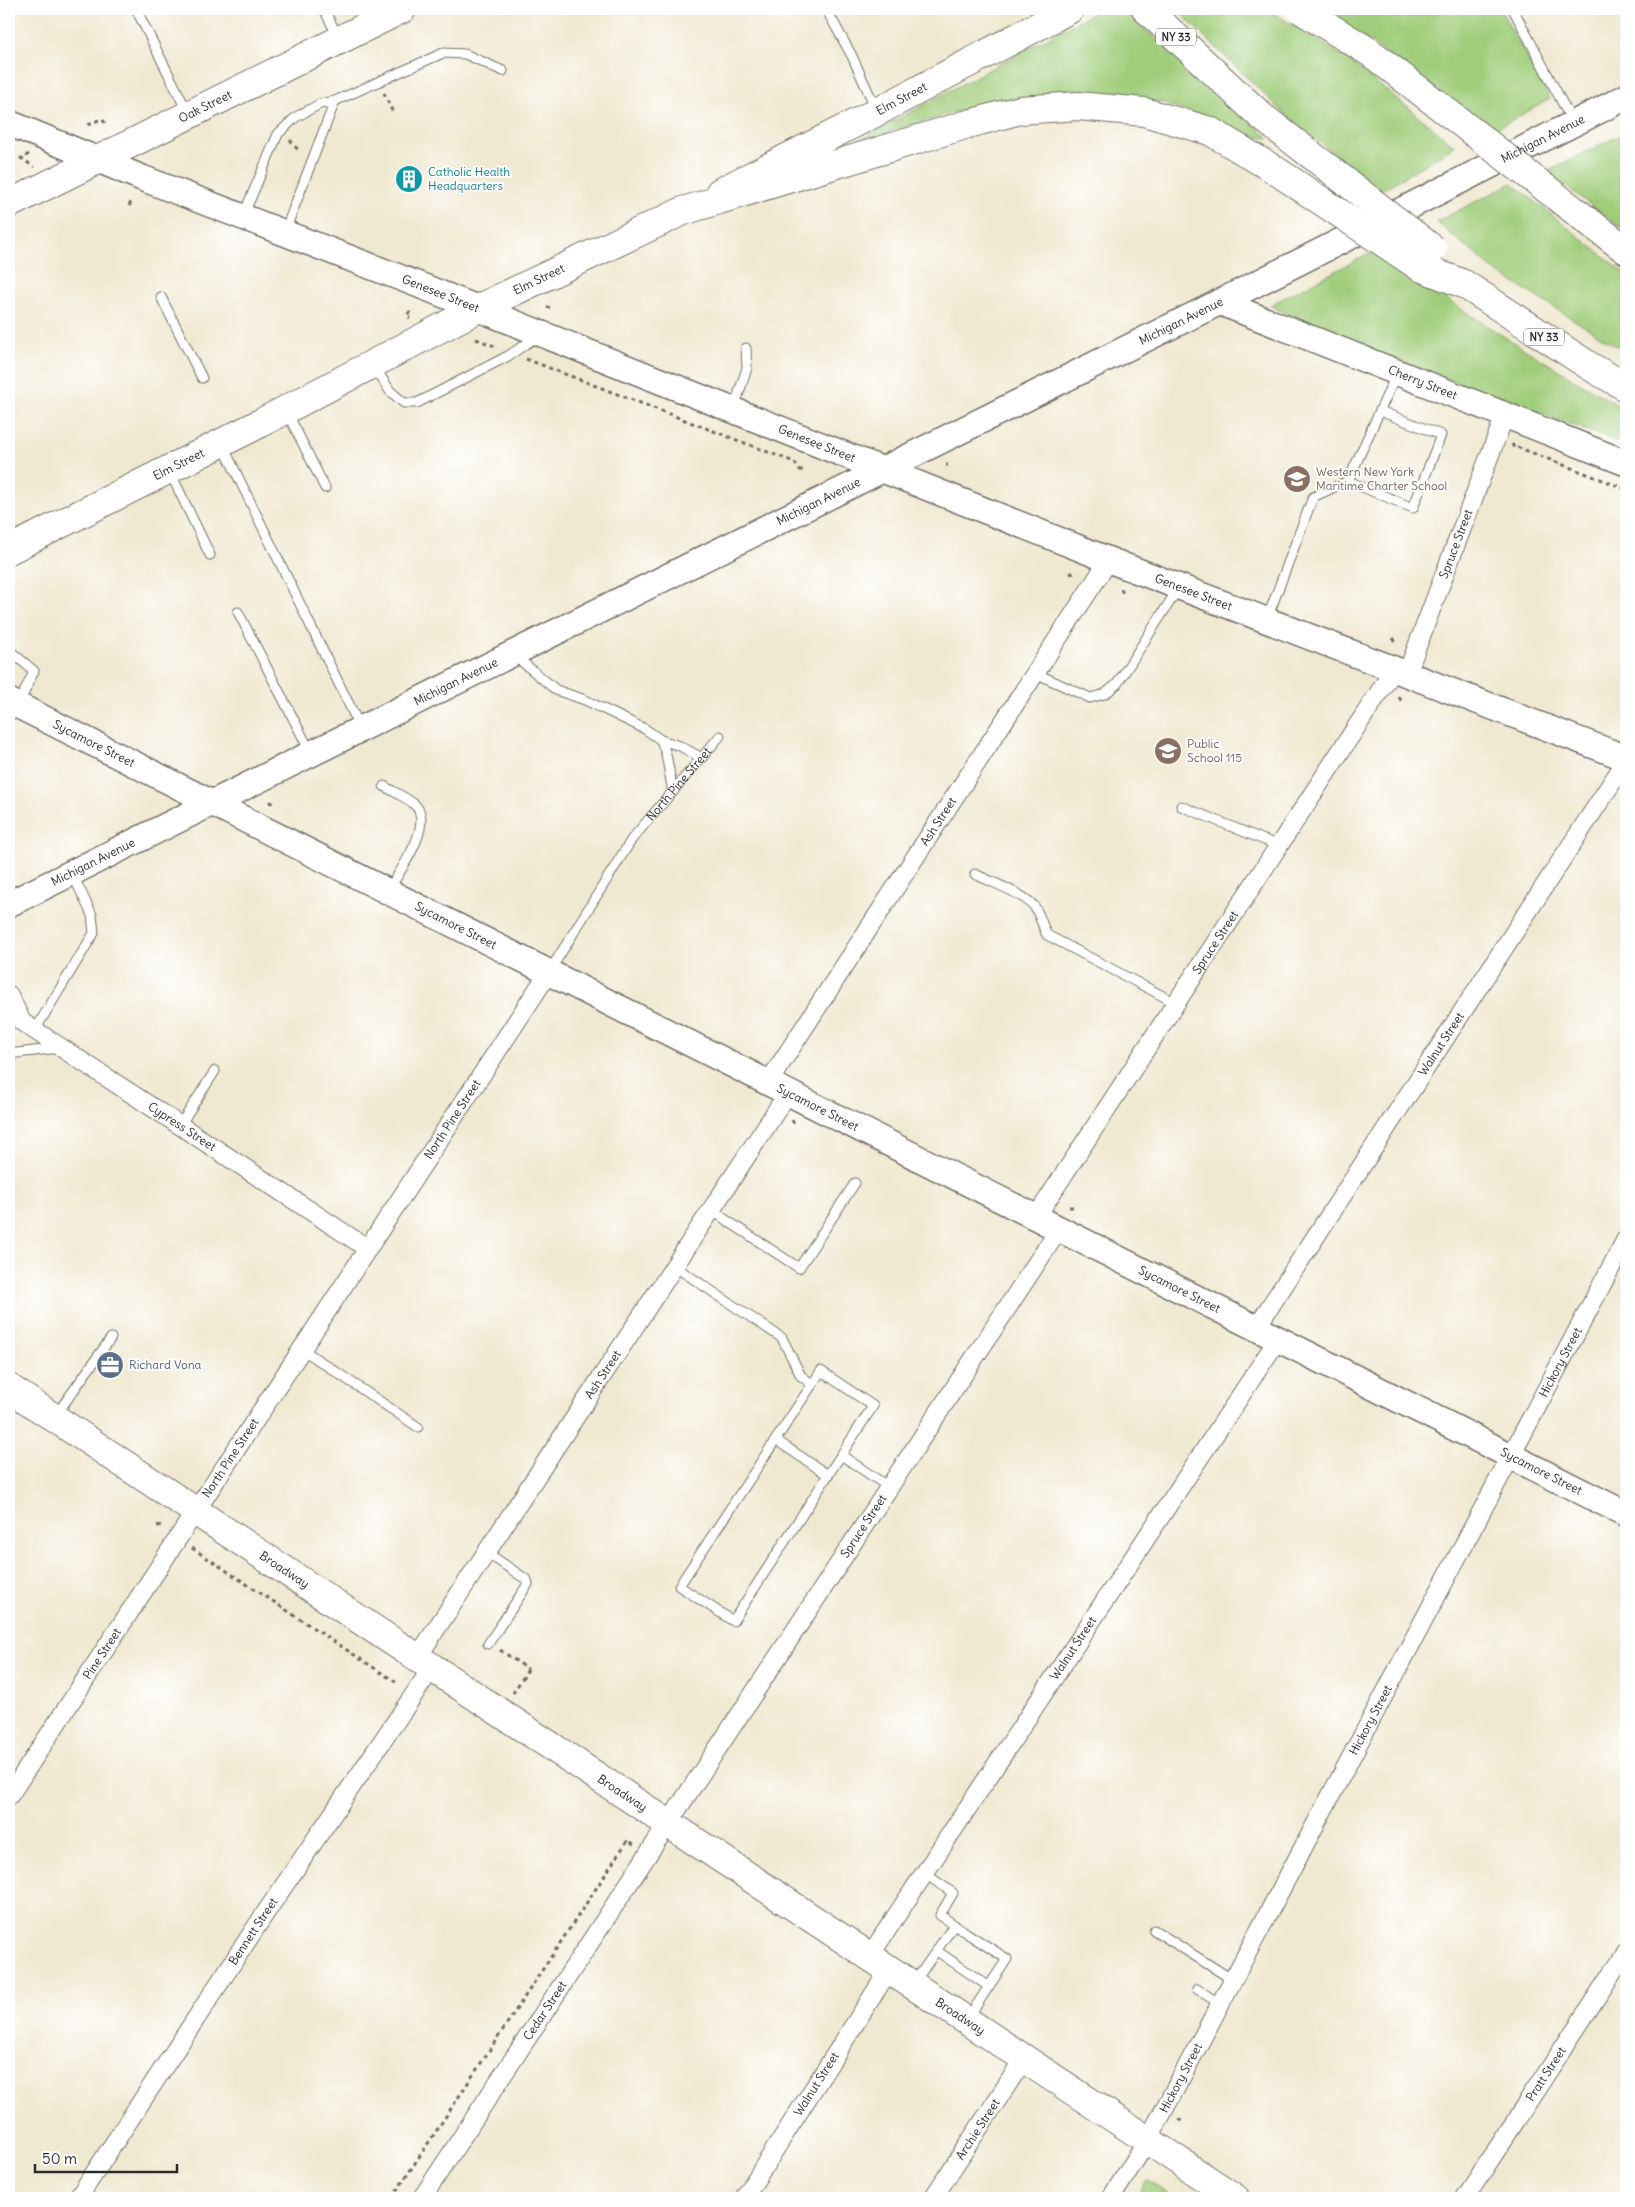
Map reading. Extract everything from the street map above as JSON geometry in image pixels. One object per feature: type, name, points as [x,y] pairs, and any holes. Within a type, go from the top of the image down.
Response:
[{"type":"main road","name":"Oak Street","points":[[9,204],[402,9]]},
{"type":"main road","name":"Elm Street","points":[[9,550],[286,410],[477,309],[683,211],[877,112],[1070,9]]},
{"type":"main road","name":"NY 33","points":[[1146,9],[1261,116],[1433,249],[1464,284],[1591,367],[1626,387]]},
{"type":"main road","points":[[1300,9],[1371,53],[1626,250]]},
{"type":"main road","points":[[683,211],[974,122],[1020,110],[1078,106],[1144,112],[1210,132],[1275,170],[1420,267],[1464,284]]},
{"type":"main road","name":"Broadway","points":[[9,1388],[1235,2198]]},
{"type":"street","name":"Michigan Avenue","points":[[9,904],[1219,302],[1626,97]]},
{"type":"street","name":"Genesee Street","points":[[9,123],[1109,560],[1267,619],[1626,759]]},
{"type":"street","name":"Cherry Street","points":[[1219,302],[1626,463]]},
{"type":"street","name":"Spruce Street","points":[[1036,1217],[1279,846],[1401,671],[1505,415]]},
{"type":"street","name":"Ash Street","points":[[424,1663],[486,1552],[711,1210],[778,1088],[1035,673],[1109,560]]},
{"type":"street","name":"Sycamore Street","points":[[13,703],[1036,1217],[1064,1218],[1267,1334],[1626,1514]]},
{"type":"street","name":"Walnut Street","points":[[744,2198],[879,1963],[924,1873],[1267,1334],[1626,759]]},
{"type":"street","name":"North Pine Street","points":[[196,1512],[549,972]]},
{"type":"street","name":"Cypress Street","points":[[9,995],[22,1022],[367,1248]]},
{"type":"street","name":"Spruce Street","points":[[668,1822],[890,1488],[1064,1218]]},
{"type":"street","name":"Hickory Street","points":[[1111,2198],[1148,2140],[1626,1239]]},
{"type":"street","name":"Pine Street","points":[[9,1796],[196,1512]]},
{"type":"street","name":"Bennett Street","points":[[78,2198],[273,1902],[424,1663]]},
{"type":"street","name":"Cedar Street","points":[[422,2198],[668,1822]]},
{"type":"street","name":"Pratt Street","points":[[1465,2198],[1626,1952]]},
{"type":"street","name":"Archie Street","points":[[933,2198],[1024,2059]]},
{"type":"lane","points":[[136,9],[188,114]]},
{"type":"lane","points":[[324,9],[339,40]]},
{"type":"lane","points":[[826,9],[852,56],[877,112]]},
{"type":"lane","points":[[1513,9],[1573,124]]},
{"type":"lane","points":[[243,216],[278,134],[296,117],[320,104],[335,101],[443,53],[465,54],[503,71]]},
{"type":"lane","points":[[285,233],[335,101]]},
{"type":"lane","points":[[161,297],[202,378]]},
{"type":"lane","points":[[373,364],[390,391],[404,403],[417,403],[512,353],[540,334]]},
{"type":"lane","points":[[734,411],[747,368],[746,348]]},
{"type":"lane","points":[[1267,619],[1313,497],[1348,480],[1397,372]]},
{"type":"lane","points":[[286,410],[325,488]]},
{"type":"lane","points":[[1348,480],[1413,508],[1441,435],[1380,411]]},
{"type":"lane","points":[[222,442],[361,729]]},
{"type":"lane","points":[[168,469],[210,555]]},
{"type":"lane","points":[[1035,673],[1090,698],[1105,694],[1117,684],[1180,586]]},
{"type":"lane","points":[[238,612],[312,754]]},
{"type":"lane","points":[[9,650],[34,671],[13,703]]},
{"type":"lane","points":[[512,654],[556,690],[585,700],[645,729],[661,740],[685,748],[702,758]]},
{"type":"lane","name":"North Pine Street","points":[[549,972],[632,839],[720,736]]},
{"type":"lane","points":[[661,740],[666,754],[673,792]]},
{"type":"lane","points":[[384,786],[416,805],[421,821],[419,838],[388,891]]},
{"type":"lane","points":[[1181,806],[1279,846]]},
{"type":"lane","points":[[35,1030],[94,933],[92,915],[72,873]]},
{"type":"lane","points":[[975,874],[1028,901],[1035,908],[1041,925],[1048,935],[1176,1004]]},
{"type":"lane","points":[[9,1054],[62,1048]]},
{"type":"lane","points":[[180,1125],[216,1071]]},
{"type":"lane","points":[[711,1210],[799,1268],[855,1183]]},
{"type":"lane","points":[[674,1266],[782,1338],[801,1376],[812,1384]]},
{"type":"lane","points":[[54,1417],[111,1338]]},
{"type":"lane","points":[[302,1349],[418,1427]]},
{"type":"lane","points":[[821,1371],[873,1406],[733,1621],[679,1586],[776,1440],[821,1371]]},
{"type":"lane","points":[[776,1440],[828,1475]]},
{"type":"lane","points":[[841,1455],[890,1488]]},
{"type":"lane","points":[[486,1552],[527,1580],[528,1584],[488,1644]]},
{"type":"lane","points":[[924,1873],[953,1893],[940,1915],[1007,1959],[966,2021]]},
{"type":"lane","points":[[913,1985],[954,1925]]},
{"type":"lane","points":[[1154,1930],[1233,1980]]},
{"type":"lane","points":[[937,1951],[988,1986]]},
{"type":"lane","points":[[1197,1990],[1220,2004]]},
{"type":"path","points":[[383,91],[393,113]]},
{"type":"path","points":[[88,125],[101,119],[106,123]]},
{"type":"path","points":[[288,137],[298,150]]},
{"type":"path","points":[[21,158],[35,168]]},
{"type":"path","points":[[129,206],[131,202]]},
{"type":"path","points":[[408,316],[410,311]]},
{"type":"path","points":[[480,337],[476,340],[794,462],[800,470],[804,470]]},
{"type":"path","points":[[1514,448],[1517,447],[1626,489]]},
{"type":"path","points":[[1070,574],[1074,572]]},
{"type":"path","points":[[1121,589],[1123,594]]},
{"type":"path","points":[[1393,638],[1397,643]]},
{"type":"path","points":[[1399,697],[1402,702]]},
{"type":"path","points":[[792,1120],[795,1125]]},
{"type":"path","points":[[1064,1218],[1075,1207]]},
{"type":"path","points":[[157,1526],[162,1525]]},
{"type":"path","points":[[196,1551],[397,1683]]},
{"type":"path","points":[[510,1656],[529,1669],[515,1690]]},
{"type":"path","name":"Cedar Street","points":[[392,2198],[628,1840]]},
{"type":"path","points":[[1178,2119],[1185,2123]]},
{"type":"green space","points":[[1101,9],[1122,9],[1269,138],[1255,137],[1160,102],[1107,95],[1066,96],[976,106],[853,143]]},
{"type":"green space","points":[[1176,9],[1267,9],[1345,57],[1455,146],[1382,190],[1291,120]]},
{"type":"green space","points":[[1323,9],[1500,9],[1550,99],[1494,130]]},
{"type":"green space","points":[[1626,132],[1626,231],[1546,172]]},
{"type":"green space","points":[[1512,183],[1626,274],[1626,352],[1498,273],[1436,222]]},
{"type":"green space","points":[[1376,250],[1468,313],[1626,410],[1626,445],[1320,331],[1270,305]]},
{"type":"green space","points":[[1147,2180],[1176,2198],[1135,2198]]},
{"type":"place","name":"Catholic Health Headquarters","points":[[409,179]]},
{"type":"place","name":"Western New York Maritime Charter School","points":[[1297,479]]},
{"type":"place","name":"Public School 115","points":[[1168,751]]},
{"type":"place","name":"Richard Vona","points":[[110,1365]]}]
